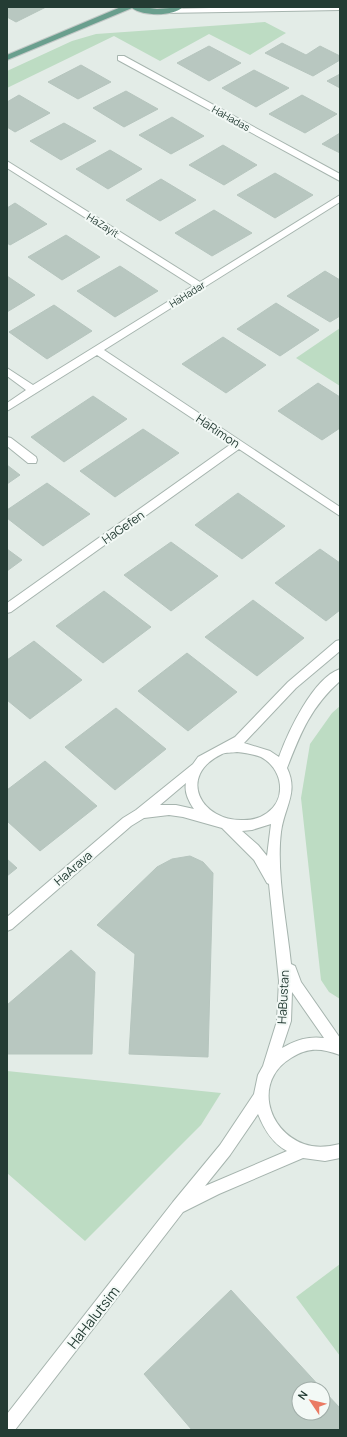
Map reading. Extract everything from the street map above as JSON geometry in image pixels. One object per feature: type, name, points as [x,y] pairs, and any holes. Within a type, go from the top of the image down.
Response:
[{"type":"main road","points":[[7,58],[128,7]]},
{"type":"main road","points":[[135,7],[151,11],[163,11],[179,7]]},
{"type":"street","points":[[231,7],[255,9]]},
{"type":"street","points":[[163,11],[340,8]]},
{"type":"street","name":"HaHadas","points":[[121,58],[340,178]]},
{"type":"street","name":"HaZayit","points":[[7,164],[200,286]]},
{"type":"street","name":"HaHadar","points":[[7,408],[33,390],[340,198]]},
{"type":"street","name":"HaRimon","points":[[97,350],[340,512]]},
{"type":"street","points":[[7,371],[33,390]]},
{"type":"street","points":[[7,441],[32,460]]},
{"type":"street","name":"HaGefen","points":[[7,609],[239,444]]},
{"type":"street","points":[[220,750],[237,747],[256,750],[270,757],[281,767],[287,780],[287,794],[282,807],[270,818],[261,823],[244,827],[227,826],[212,820],[198,807],[191,794],[191,780],[196,768],[206,757],[239,740],[292,685],[340,644]]},
{"type":"street","points":[[281,767],[294,731],[302,715],[318,694],[340,674]]},
{"type":"street","name":"HaArava","points":[[7,925],[127,822],[140,814],[196,768]]},
{"type":"street","name":"HaBustan","points":[[260,1098],[263,1079],[270,1065],[284,1021],[286,981],[273,858],[275,831],[282,807]]},
{"type":"street","name":"HaArava","points":[[140,814],[159,809],[176,809],[212,820]]},
{"type":"street","name":"HaBustan","points":[[227,826],[256,852],[270,872],[276,892]]},
{"type":"street","name":"HaBustan","points":[[284,952],[295,985],[339,1049]]},
{"type":"street","points":[[270,1065],[284,1052],[300,1045],[320,1043],[332,1045],[339,1049]]},
{"type":"street","points":[[260,1098],[262,1111],[274,1132],[284,1142],[303,1151],[325,1154],[340,1151]]},
{"type":"street","name":"HaHalutsim","points":[[7,1427],[178,1207],[225,1150],[260,1098]]},
{"type":"street","name":"HaHalutsim","points":[[178,1207],[214,1189],[303,1151]]},
{"type":"green space","points":[[265,22],[286,33],[250,55],[209,34],[160,61],[114,36],[7,88],[7,71],[72,41],[96,34]]},
{"type":"green space","points":[[340,328],[340,386],[296,358]]},
{"type":"green space","points":[[340,706],[340,999],[329,992],[321,980],[301,798],[310,744],[332,713]]},
{"type":"green space","points":[[7,1071],[221,1093],[201,1125],[85,1241],[7,1173]]},
{"type":"green space","points":[[340,1264],[340,1356],[296,1297]]},
{"type":"building","points":[[7,7],[46,7],[16,22],[7,17]]},
{"type":"building","points":[[282,43],[306,55],[320,46],[340,56],[340,60],[313,76],[265,53]]},
{"type":"building","points":[[209,46],[241,63],[209,81],[177,63]]},
{"type":"building","points":[[81,65],[111,82],[78,99],[48,82]]},
{"type":"building","points":[[254,70],[289,88],[256,107],[222,88]]},
{"type":"building","points":[[340,74],[340,88],[327,81]]},
{"type":"building","points":[[126,91],[158,109],[124,127],[93,108]]},
{"type":"building","points":[[19,95],[50,113],[15,132],[7,127],[7,102]]},
{"type":"building","points":[[302,95],[337,114],[305,133],[269,114]]},
{"type":"building","points":[[172,117],[204,136],[171,154],[139,135]]},
{"type":"building","points":[[64,123],[96,141],[61,160],[30,141]]},
{"type":"building","points":[[340,133],[340,153],[322,144]]},
{"type":"building","points":[[223,145],[257,165],[224,185],[189,165]]},
{"type":"building","points":[[110,150],[142,169],[108,189],[76,169]]},
{"type":"building","points":[[275,173],[313,195],[275,218],[237,195]]},
{"type":"building","points":[[161,179],[196,200],[160,221],[126,200]]},
{"type":"building","points":[[15,203],[47,224],[10,245],[7,243],[7,208]]},
{"type":"building","points":[[214,210],[252,233],[212,256],[175,233]]},
{"type":"building","points":[[66,235],[100,257],[62,280],[28,257]]},
{"type":"building","points":[[120,266],[158,291],[115,317],[77,291]]},
{"type":"building","points":[[325,271],[340,280],[340,316],[330,322],[287,296]]},
{"type":"building","points":[[7,276],[35,295],[7,312]]},
{"type":"building","points":[[276,303],[319,330],[280,356],[237,329]]},
{"type":"building","points":[[54,305],[92,331],[47,359],[9,332]]},
{"type":"building","points":[[223,337],[266,365],[226,393],[182,364]]},
{"type":"building","points":[[318,383],[340,397],[340,428],[322,440],[278,411]]},
{"type":"building","points":[[93,396],[127,419],[64,462],[31,437]]},
{"type":"building","points":[[143,429],[179,453],[115,497],[80,471]]},
{"type":"building","points":[[7,465],[20,475],[7,484]]},
{"type":"building","points":[[47,483],[90,514],[43,546],[7,518],[7,510]]},
{"type":"building","points":[[238,493],[285,526],[242,559],[195,525]]},
{"type":"building","points":[[171,542],[218,576],[171,611],[124,575]]},
{"type":"building","points":[[7,549],[22,560],[7,571]]},
{"type":"building","points":[[320,549],[340,563],[340,610],[326,621],[275,583]]},
{"type":"building","points":[[104,591],[151,627],[103,663],[56,626]]},
{"type":"building","points":[[253,600],[304,638],[257,676],[205,637]]},
{"type":"building","points":[[34,641],[82,680],[30,719],[7,700],[7,660]]},
{"type":"building","points":[[187,653],[237,692],[188,731],[138,691]]},
{"type":"building","points":[[116,708],[166,749],[115,790],[65,747]]},
{"type":"building","points":[[45,761],[97,806],[40,851],[7,821],[7,790]]},
{"type":"building","points":[[190,856],[203,862],[213,873],[208,1057],[129,1054],[135,954],[97,925],[157,867],[172,859]]},
{"type":"building","points":[[7,859],[17,868],[7,876]]},
{"type":"building","points":[[71,950],[95,972],[92,1054],[7,1054],[7,1005]]},
{"type":"building","points":[[231,1290],[315,1381],[291,1381],[291,1421],[331,1421],[331,1398],[340,1408],[340,1430],[192,1430],[144,1374]]}]
